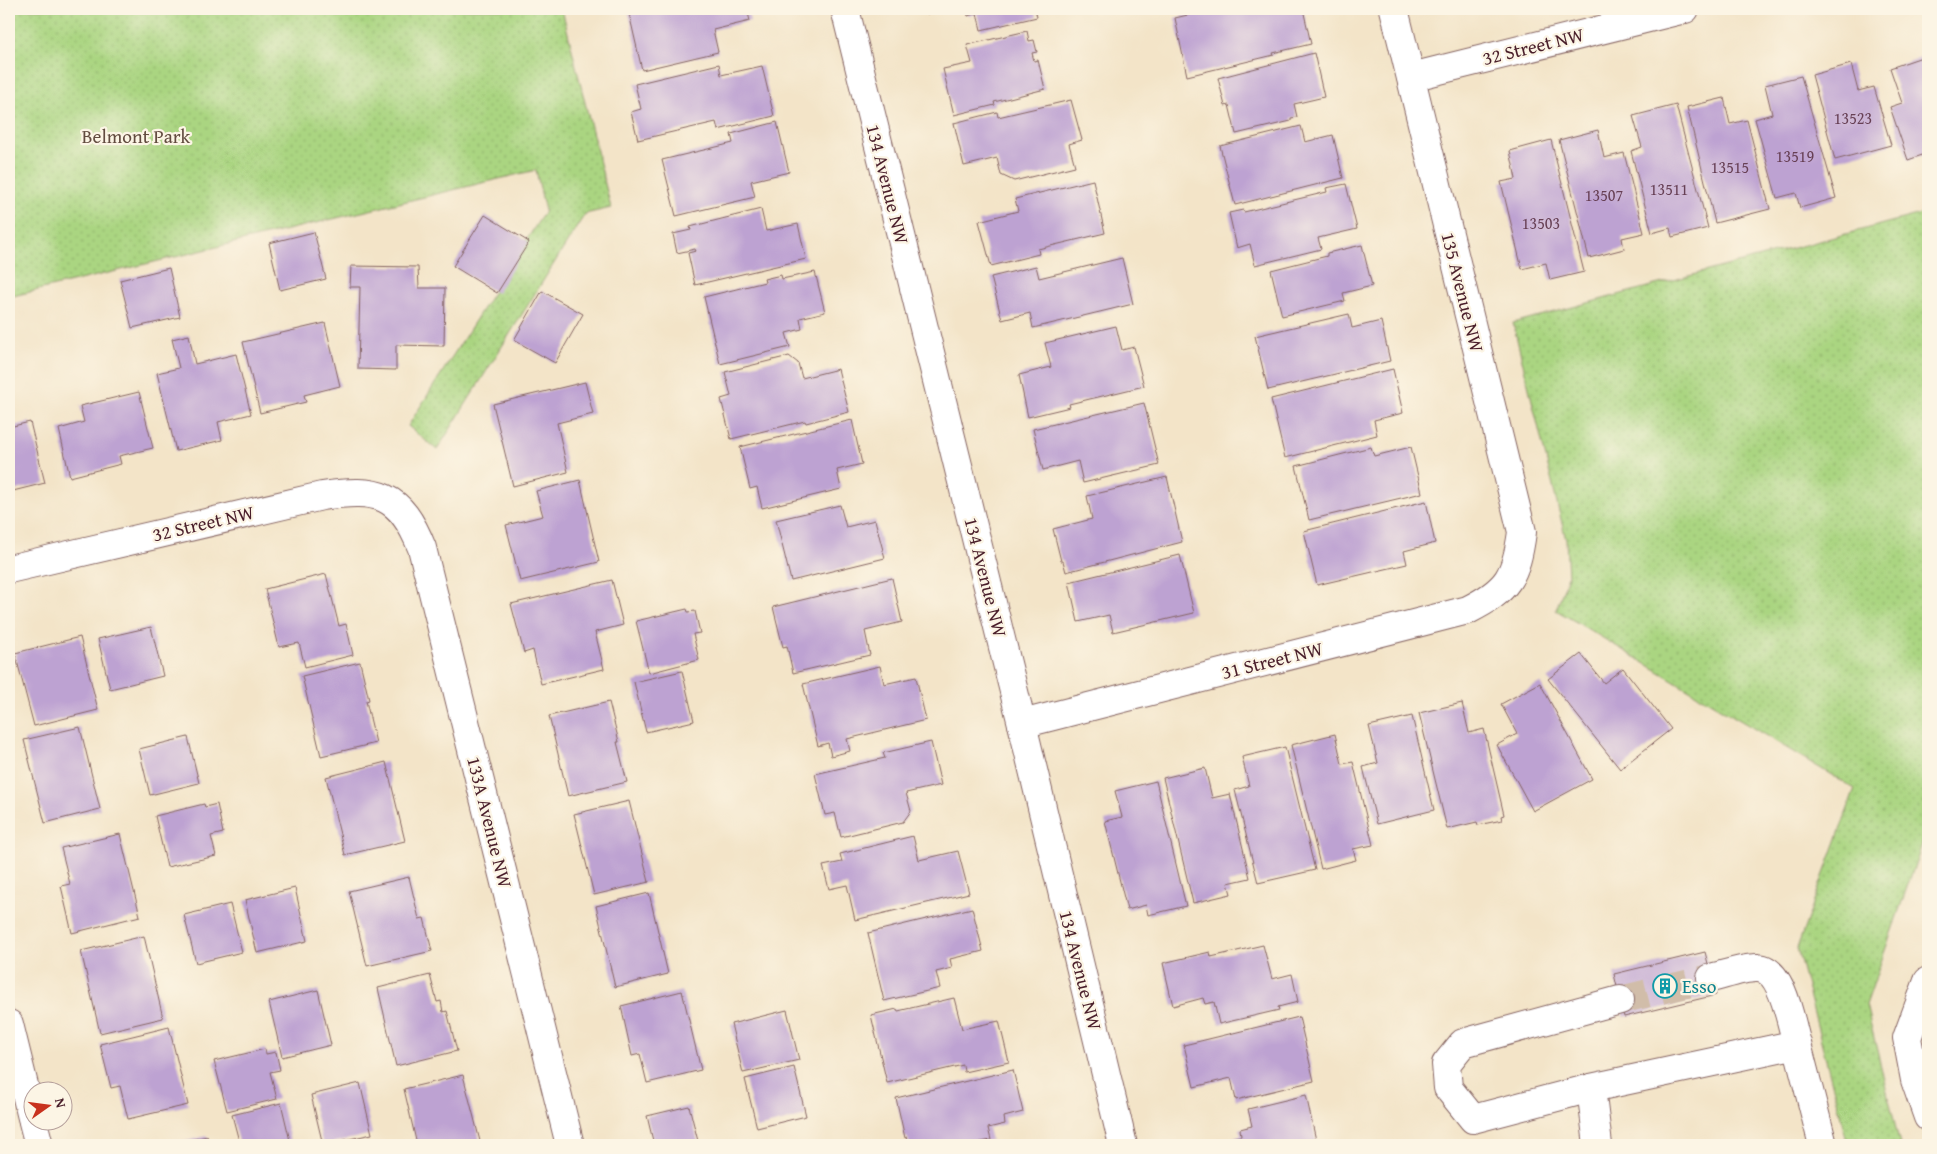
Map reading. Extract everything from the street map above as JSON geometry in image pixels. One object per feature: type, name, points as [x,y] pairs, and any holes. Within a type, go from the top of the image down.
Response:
[{"type":"street","name":"134 Avenue NW","points":[[845,9],[1022,724],[1123,1145]]},
{"type":"street","name":"135 Avenue NW","points":[[1394,9],[1522,532],[1519,553],[1512,576]]},
{"type":"street","name":"32 Street NW","points":[[1411,77],[1684,9]]},
{"type":"street","name":"32 Street NW","points":[[9,569],[322,496],[352,491],[375,494],[396,505]]},
{"type":"street","name":"133A Avenue NW","points":[[396,505],[413,525],[422,548],[570,1145]]},
{"type":"street","name":"31 Street NW","points":[[1022,724],[1468,610],[1500,591],[1512,576]]},
{"type":"street","points":[[1711,978],[1756,967],[1771,973],[1778,982],[1797,1044],[1823,1145]]},
{"type":"street","points":[[1928,981],[1907,1038],[1921,1079],[1928,1117]]},
{"type":"street","points":[[1620,1000],[1463,1043],[1446,1064],[1448,1088],[1473,1119],[1592,1088],[1797,1044]]},
{"type":"street","points":[[9,1024],[22,1093]]},
{"type":"street","points":[[1592,1088],[1598,1145]]},
{"type":"street","points":[[34,1132],[39,1145]]},
{"type":"green space","name":"Belmont Park","points":[[9,9],[562,9],[611,208],[585,214],[437,450],[408,426],[545,211],[536,170],[9,297]]},
{"type":"green space","points":[[1928,212],[1928,827],[1866,1005],[1900,1145],[1848,1145],[1797,948],[1855,789],[1556,610],[1568,576],[1566,540],[1513,323]]},
{"type":"building","points":[[628,9],[747,9],[750,21],[713,30],[718,52],[642,70]]},
{"type":"building","points":[[926,9],[946,9],[927,14]]},
{"type":"building","points":[[966,9],[1035,9],[1037,17],[981,30],[977,13],[968,16]]},
{"type":"building","points":[[1213,9],[1262,9],[1263,12],[1275,9],[1303,9],[1311,44],[1187,76],[1175,18]]},
{"type":"building","points":[[1027,31],[1029,41],[1034,40],[1037,52],[1032,53],[1034,61],[1038,60],[1045,89],[994,102],[995,105],[954,115],[943,69],[972,63],[967,45]]},
{"type":"building","points":[[1314,53],[1324,97],[1294,104],[1297,117],[1291,118],[1291,121],[1236,134],[1229,105],[1225,106],[1218,78]]},
{"type":"building","points":[[1928,55],[1928,153],[1908,160],[1890,107],[1902,103],[1890,68]]},
{"type":"building","points":[[719,64],[721,75],[762,66],[774,116],[718,130],[716,122],[638,140],[631,112],[641,109],[635,84]]},
{"type":"building","points":[[1851,64],[1858,91],[1874,87],[1891,145],[1835,160],[1812,75]]},
{"type":"building","points":[[1801,76],[1836,198],[1800,208],[1796,193],[1777,198],[1755,119],[1772,114],[1765,85]]},
{"type":"building","points":[[1724,98],[1730,124],[1747,120],[1770,209],[1715,223],[1687,107]]},
{"type":"building","points":[[1071,100],[1082,140],[1069,144],[1075,166],[1014,181],[1001,175],[997,158],[964,166],[954,123],[997,112],[998,117]]},
{"type":"building","points":[[1676,105],[1708,228],[1672,237],[1670,228],[1652,233],[1631,151],[1642,147],[1633,116]]},
{"type":"building","points":[[777,122],[789,172],[751,181],[755,197],[676,216],[662,160],[733,143],[731,134]]},
{"type":"building","points":[[1301,126],[1305,142],[1333,135],[1343,178],[1235,205],[1220,146]]},
{"type":"building","points":[[1598,130],[1604,158],[1624,153],[1644,233],[1622,238],[1624,249],[1589,258],[1559,140]]},
{"type":"building","points":[[1551,140],[1584,272],[1550,280],[1546,263],[1522,269],[1501,182],[1516,179],[1510,151]]},
{"type":"building","points":[[1093,180],[1105,233],[1038,249],[1039,254],[991,266],[979,221],[1018,211],[1015,199]]},
{"type":"building","points":[[1346,184],[1357,229],[1318,238],[1321,249],[1255,265],[1250,244],[1237,248],[1229,213],[1243,210],[1244,212],[1327,192],[1326,188]]},
{"type":"building","points":[[761,209],[766,231],[798,224],[806,259],[695,285],[688,253],[696,251],[695,249],[677,253],[673,234],[691,230],[690,227]]},
{"type":"building","points":[[485,215],[529,242],[497,293],[453,266]]},
{"type":"building","points":[[314,232],[326,279],[280,290],[269,243]]},
{"type":"building","points":[[1362,245],[1372,286],[1343,293],[1345,301],[1282,316],[1271,270],[1327,256],[1327,253]]},
{"type":"building","points":[[1122,258],[1133,304],[1033,328],[1030,313],[1002,320],[991,277],[1036,266],[1039,278]]},
{"type":"building","points":[[351,266],[418,267],[419,288],[445,288],[444,346],[396,345],[396,370],[358,369],[360,287],[350,287]]},
{"type":"building","points":[[169,268],[180,317],[132,328],[120,280]]},
{"type":"building","points":[[815,272],[825,312],[800,318],[802,329],[786,333],[790,347],[720,364],[704,297],[765,282],[764,279],[781,275],[782,279]]},
{"type":"building","points":[[542,291],[583,314],[555,363],[514,340]]},
{"type":"building","points":[[1349,314],[1352,328],[1381,321],[1390,361],[1268,390],[1255,336]]},
{"type":"building","points":[[325,323],[340,386],[304,395],[306,402],[260,413],[243,342]]},
{"type":"building","points":[[1116,326],[1122,350],[1134,347],[1144,386],[1069,404],[1070,407],[1028,417],[1019,375],[1051,367],[1045,343]]},
{"type":"building","points":[[189,335],[195,364],[236,354],[251,414],[218,422],[222,440],[176,451],[157,373],[179,368],[172,339]]},
{"type":"building","points":[[789,356],[798,363],[802,378],[838,369],[849,412],[731,439],[721,399],[731,396],[725,372]]},
{"type":"building","points":[[1393,369],[1403,413],[1374,420],[1377,435],[1285,458],[1271,399]]},
{"type":"building","points":[[585,382],[593,414],[557,423],[568,472],[513,486],[493,404]]},
{"type":"building","points":[[139,392],[153,448],[119,456],[121,464],[70,477],[59,429],[84,422],[80,406]]},
{"type":"building","points":[[1144,403],[1159,465],[1083,483],[1078,461],[1043,470],[1033,429]]},
{"type":"building","points":[[852,420],[862,464],[837,470],[841,489],[762,508],[757,487],[750,489],[740,447]]},
{"type":"building","points":[[30,422],[45,483],[9,492],[9,427]]},
{"type":"building","points":[[1371,447],[1374,456],[1411,447],[1422,493],[1309,520],[1296,466]]},
{"type":"building","points":[[1167,477],[1182,542],[1066,572],[1063,561],[1061,561],[1053,529],[1092,519],[1087,496]]},
{"type":"building","points":[[580,480],[599,562],[520,581],[506,525],[543,516],[536,491]]},
{"type":"building","points":[[1426,501],[1435,543],[1404,551],[1407,564],[1317,585],[1304,531]]},
{"type":"building","points":[[840,505],[846,527],[875,520],[885,558],[791,581],[776,520]]},
{"type":"building","points":[[1180,555],[1194,613],[1113,632],[1109,615],[1078,622],[1069,582]]},
{"type":"building","points":[[326,574],[339,626],[346,624],[353,655],[305,667],[299,643],[279,647],[265,589]]},
{"type":"building","points":[[892,578],[902,622],[865,631],[870,655],[793,673],[787,646],[783,647],[773,607]]},
{"type":"building","points":[[612,580],[623,625],[595,632],[604,669],[541,684],[533,650],[524,653],[511,604]]},
{"type":"building","points":[[687,609],[688,612],[695,611],[700,633],[693,634],[699,660],[649,673],[636,621]]},
{"type":"building","points":[[151,627],[163,676],[110,689],[98,639]]},
{"type":"building","points":[[80,637],[98,710],[34,726],[15,653]]},
{"type":"building","points":[[1581,654],[1604,683],[1623,668],[1671,729],[1620,769],[1548,679]]},
{"type":"building","points":[[360,662],[369,700],[366,701],[376,743],[321,756],[302,676]]},
{"type":"building","points":[[880,666],[884,684],[916,677],[926,720],[847,739],[850,751],[831,756],[828,743],[818,746],[803,684]]},
{"type":"building","points":[[682,671],[694,721],[646,732],[634,682]]},
{"type":"building","points":[[1540,683],[1592,779],[1533,811],[1497,745],[1517,734],[1501,704]]},
{"type":"building","points":[[609,702],[627,782],[568,796],[549,716]]},
{"type":"building","points":[[1462,703],[1469,733],[1484,729],[1504,815],[1501,816],[1502,820],[1478,825],[1477,822],[1447,829],[1419,713]]},
{"type":"building","points":[[1412,716],[1434,810],[1377,824],[1363,767],[1378,763],[1369,726]]},
{"type":"building","points":[[80,727],[100,809],[45,823],[24,740]]},
{"type":"building","points":[[1335,734],[1342,764],[1353,762],[1373,845],[1353,849],[1356,860],[1321,869],[1291,745]]},
{"type":"building","points":[[188,737],[199,783],[150,795],[139,749]]},
{"type":"building","points":[[931,742],[941,785],[906,793],[911,811],[903,822],[841,837],[835,813],[825,815],[815,774],[885,758],[883,753]]},
{"type":"building","points":[[1285,747],[1315,870],[1258,883],[1235,790],[1249,786],[1242,757]]},
{"type":"building","points":[[386,762],[405,841],[345,855],[326,777]]},
{"type":"building","points":[[1205,768],[1212,798],[1230,794],[1250,878],[1228,883],[1231,894],[1193,903],[1163,778]]},
{"type":"building","points":[[1156,781],[1186,906],[1148,915],[1146,905],[1127,910],[1105,821],[1122,817],[1115,791]]},
{"type":"building","points":[[629,801],[649,882],[594,895],[574,814]]},
{"type":"building","points":[[204,804],[205,807],[217,804],[223,833],[211,836],[216,856],[167,867],[155,816]]},
{"type":"building","points":[[120,834],[140,916],[72,933],[61,886],[70,884],[61,848]]},
{"type":"building","points":[[913,836],[919,860],[958,851],[969,893],[855,920],[847,885],[829,889],[823,866],[842,862],[840,854]]},
{"type":"building","points":[[409,877],[419,919],[424,918],[432,951],[367,966],[349,891]]},
{"type":"building","points":[[295,888],[307,941],[257,953],[245,900]]},
{"type":"building","points":[[649,893],[668,974],[615,987],[596,906]]},
{"type":"building","points":[[230,904],[242,952],[196,963],[184,915]]},
{"type":"building","points":[[972,908],[983,951],[950,959],[952,968],[936,972],[940,988],[884,1001],[868,933]]},
{"type":"building","points":[[144,936],[163,1018],[100,1033],[81,951]]},
{"type":"building","points":[[1263,945],[1272,979],[1292,974],[1298,1002],[1278,1007],[1279,1010],[1219,1024],[1214,1002],[1205,1004],[1203,998],[1173,1006],[1163,963],[1210,952],[1211,957]]},
{"type":"building","name":"Esso","points":[[1705,952],[1716,995],[1624,1017],[1614,974]]},
{"type":"building","points":[[430,975],[437,1002],[441,1001],[443,1012],[447,1011],[457,1051],[396,1066],[378,988]]},
{"type":"building","points":[[318,990],[331,1045],[282,1057],[269,1002]]},
{"type":"building","points":[[682,991],[701,1070],[647,1083],[640,1054],[632,1056],[621,1006]]},
{"type":"building","points":[[954,998],[962,1029],[999,1021],[1009,1062],[964,1072],[963,1065],[887,1083],[871,1015]]},
{"type":"building","points":[[787,1010],[799,1060],[743,1073],[731,1024]]},
{"type":"building","points":[[1299,1017],[1314,1081],[1236,1100],[1231,1078],[1194,1087],[1184,1045]]},
{"type":"building","points":[[169,1027],[188,1105],[128,1119],[120,1086],[111,1088],[100,1044]]},
{"type":"building","points":[[265,1049],[266,1054],[276,1052],[280,1070],[270,1072],[277,1099],[227,1111],[214,1061]]},
{"type":"building","points":[[794,1067],[806,1116],[757,1128],[745,1079]]},
{"type":"building","points":[[1013,1070],[1023,1112],[1004,1117],[1005,1124],[988,1128],[991,1140],[967,1145],[910,1145],[907,1137],[905,1138],[896,1098]]},
{"type":"building","points":[[463,1075],[481,1145],[417,1145],[404,1089]]},
{"type":"building","points":[[360,1083],[372,1134],[323,1145],[311,1095]]},
{"type":"building","points":[[1306,1095],[1317,1145],[1210,1145],[1209,1143],[1241,1136],[1240,1129],[1252,1126],[1248,1109]]},
{"type":"building","points":[[281,1103],[291,1145],[240,1145],[232,1115]]},
{"type":"building","points":[[689,1106],[699,1145],[654,1145],[647,1116]]},
{"type":"building","points":[[207,1136],[210,1145],[171,1145]]},
{"type":"tunnel","points":[[1620,1000],[1711,978]]},
{"type":"place","name":"Esso","points":[[1665,986]]}]
